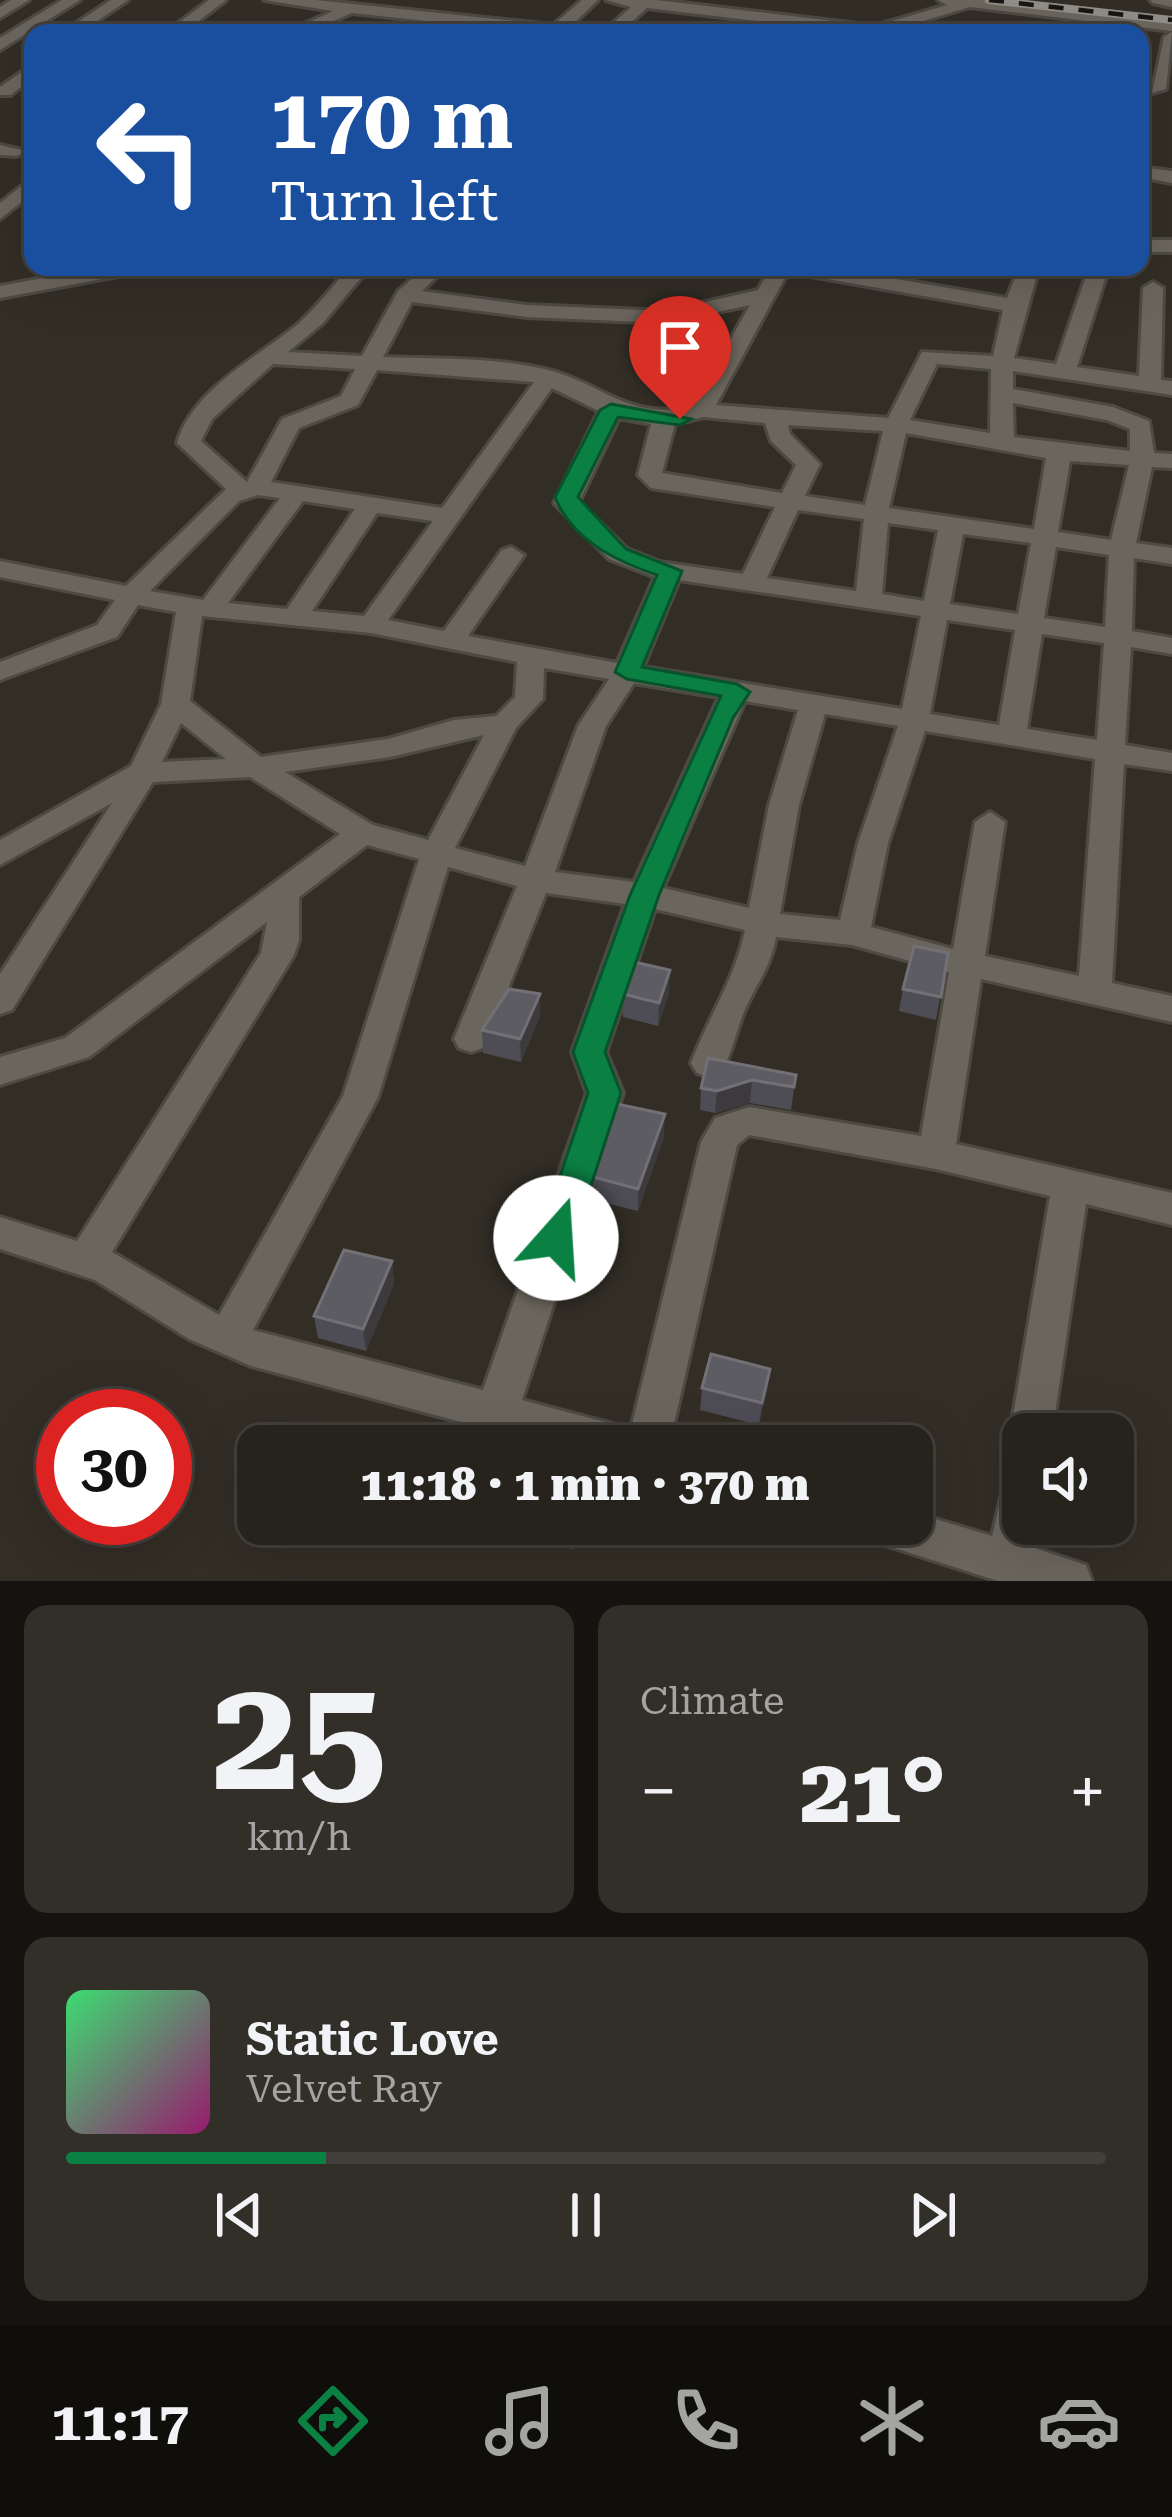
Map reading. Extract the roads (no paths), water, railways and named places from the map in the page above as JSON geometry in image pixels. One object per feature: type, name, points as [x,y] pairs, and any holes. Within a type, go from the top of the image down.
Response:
[{"type":"street","points":[[83,24],[121,0]]},
{"type":"street","points":[[186,24],[219,0]]},
{"type":"street","points":[[272,0],[512,23]]},
{"type":"street","points":[[564,24],[591,0]]},
{"type":"street","points":[[614,0],[810,24]]},
{"type":"street","points":[[946,0],[1099,24]]},
{"type":"street","points":[[1158,0],[1172,2]]},
{"type":"street","points":[[12,5],[69,2]]},
{"type":"street","points":[[32,24],[69,2]]},
{"type":"street","points":[[620,24],[646,2]]},
{"type":"street","points":[[897,24],[969,3]]},
{"type":"street","points":[[999,6],[1035,24]]},
{"type":"street","points":[[315,24],[352,9]]},
{"type":"street","points":[[1157,89],[1172,37]]},
{"type":"street","points":[[0,111],[14,92]]},
{"type":"street","points":[[0,274],[28,287]]},
{"type":"street","points":[[0,292],[86,276]]},
{"type":"street","points":[[352,276],[314,320],[215,402],[188,438],[248,488],[452,517]]},
{"type":"street","points":[[0,672],[107,631],[131,596],[248,488],[290,424],[341,406],[369,367],[405,295],[427,276]]},
{"type":"street","points":[[702,410],[776,276]]},
{"type":"street","points":[[842,276],[1014,306]]},
{"type":"street","points":[[1002,442],[1002,363],[1026,276]]},
{"type":"street","points":[[1065,372],[1096,276]]},
{"type":"street","points":[[868,600],[896,425],[930,357],[1161,386],[1153,288]]},
{"type":"street","points":[[405,295],[526,311],[676,316],[765,295]]},
{"type":"street","points":[[271,357],[369,367],[484,366],[549,377],[611,410],[664,420],[702,410],[896,425],[1059,453],[1172,461]]},
{"type":"street","points":[[371,625],[549,377]]},
{"type":"street","points":[[1004,394],[1134,421],[1144,433],[1123,549],[1094,994]]},
{"type":"street","points":[[611,410],[566,503],[626,559],[670,571],[1172,646]]},
{"type":"street","points":[[752,582],[808,464],[779,436],[775,417]]},
{"type":"street","points":[[664,420],[653,480],[1172,556]]},
{"type":"street","points":[[1011,736],[1059,453]]},
{"type":"street","points":[[0,1001],[142,773],[175,704],[201,608],[296,494]]},
{"type":"street","points":[[296,617],[370,505]]},
{"type":"street","points":[[853,933],[873,843],[914,721],[952,524]]},
{"type":"street","points":[[451,640],[511,555]]},
{"type":"street","points":[[0,569],[201,608],[371,625],[531,658],[1172,762]]},
{"type":"street","points":[[471,1040],[592,727],[627,672],[670,571]]},
{"type":"street","points":[[227,1340],[360,1097],[438,850],[504,724],[529,699],[531,658]]},
{"type":"street","points":[[497,1411],[604,1093],[589,1052],[644,895],[720,718],[737,692]]},
{"type":"street","points":[[175,704],[255,767],[362,833],[535,880],[644,895],[766,924],[853,933],[969,965],[1172,1009]]},
{"type":"street","points":[[709,1064],[727,1011],[755,964],[766,924],[784,805],[814,704]]},
{"type":"street","points":[[0,854],[142,773],[255,767],[390,748],[454,729],[504,724]]},
{"type":"street","points":[[936,1154],[990,821]]},
{"type":"street","points":[[0,1071],[76,1048],[362,833]]},
{"type":"street","points":[[86,1259],[277,955],[283,940],[283,896]]},
{"type":"street","points":[[653,1425],[719,1142],[728,1128],[749,1121],[936,1154],[1172,1209]]},
{"type":"street","points":[[1034,1413],[1070,1186]]},
{"type":"street","points":[[0,1233],[86,1259],[227,1340],[548,1425]]},
{"type":"street","points":[[933,1540],[1070,1581]]},
{"type":"street","points":[[1010,1563],[1013,1545]]},
{"type":"railway","points":[[989,0],[1172,20]]}]
